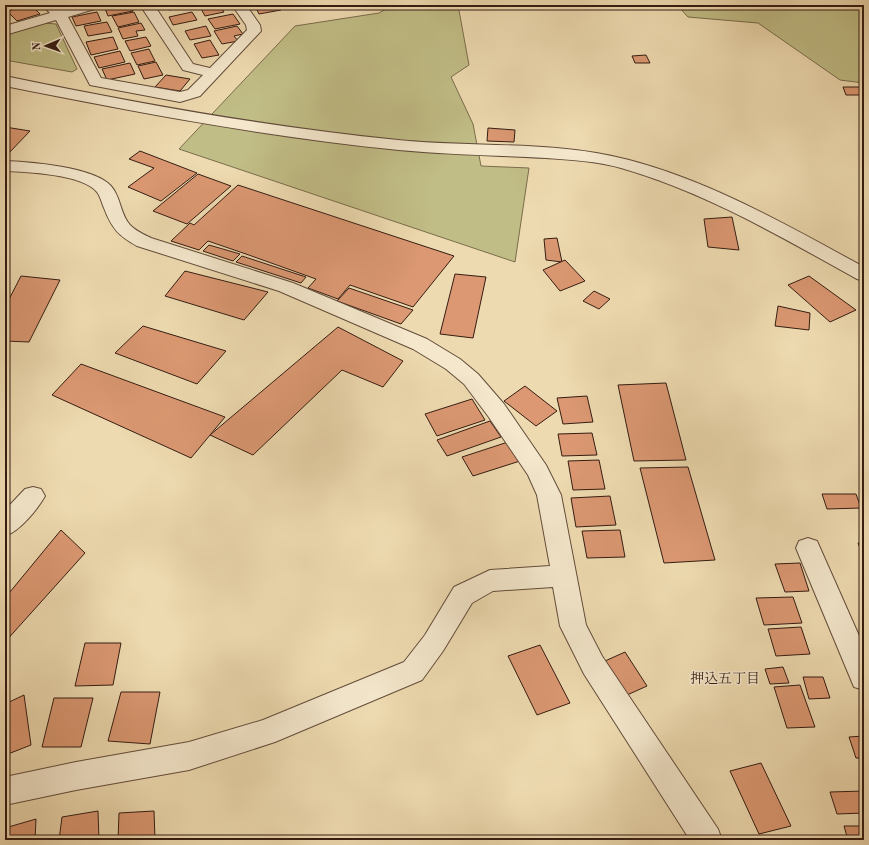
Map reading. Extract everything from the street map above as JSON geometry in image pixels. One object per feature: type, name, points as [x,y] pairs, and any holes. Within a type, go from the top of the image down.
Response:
[{"type":"street","points":[[5,31],[54,10],[93,5]]},
{"type":"street","points":[[147,5],[188,67],[213,73]]},
{"type":"street","points":[[54,10],[95,82],[180,97],[194,93],[254,31],[253,25],[239,5]]},
{"type":"street","points":[[5,81],[78,96],[308,134],[400,145],[574,156],[623,164],[700,189],[864,275]]},
{"type":"street","points":[[5,166],[57,171],[88,178],[104,188],[119,223],[128,233],[144,242],[286,287],[420,344],[453,364],[471,379],[496,410],[538,471],[549,495],[562,576],[573,626],[592,665],[707,840]]},
{"type":"street","points":[[5,526],[33,496]]},
{"type":"street","points":[[808,548],[864,678]]},
{"type":"street","points":[[5,791],[76,776],[189,756],[265,733],[413,671],[434,643],[464,595],[490,582],[562,576]]},
{"type":"shaded area","points":[[393,5],[458,5],[469,65],[451,77],[473,124],[481,166],[529,168],[515,262],[179,149],[295,26],[379,13]]},
{"type":"shaded area","points":[[677,5],[864,5],[864,48],[862,49],[864,53],[864,83],[840,80],[758,23],[688,17]]},
{"type":"shaded area","points":[[44,23],[56,24],[77,69],[72,72],[5,60],[5,35]]},
{"type":"building","points":[[5,5],[21,5],[22,6],[5,11]]},
{"type":"building","points":[[31,5],[40,14],[17,21],[7,11]]},
{"type":"building","points":[[130,5],[133,11],[108,16],[104,6]]},
{"type":"building","points":[[166,5],[191,5],[192,6],[169,10]]},
{"type":"building","points":[[219,5],[224,12],[205,16],[200,7]]},
{"type":"building","points":[[278,5],[281,10],[259,14],[255,6]]},
{"type":"building","points":[[97,12],[101,21],[76,26],[72,17]]},
{"type":"building","points":[[134,12],[139,22],[118,27],[112,16]]},
{"type":"building","points":[[192,12],[197,20],[173,25],[169,17]]},
{"type":"building","points":[[233,14],[240,24],[215,29],[208,19]]},
{"type":"building","points":[[107,22],[112,32],[88,36],[84,26]]},
{"type":"building","points":[[141,23],[145,30],[136,31],[138,36],[123,39],[118,28]]},
{"type":"building","points":[[206,26],[211,36],[190,40],[185,31]]},
{"type":"building","points":[[237,26],[243,34],[234,36],[238,41],[222,44],[214,31]]},
{"type":"building","points":[[113,37],[118,49],[91,55],[86,42]]},
{"type":"building","points":[[146,37],[151,46],[130,51],[125,41]]},
{"type":"building","points":[[210,40],[219,55],[202,58],[194,44]]},
{"type":"building","points":[[149,49],[155,61],[137,65],[131,53]]},
{"type":"building","points":[[120,51],[125,62],[99,68],[94,57]]},
{"type":"building","points":[[646,55],[650,63],[635,63],[632,56]]},
{"type":"building","points":[[156,62],[163,75],[144,79],[138,66]]},
{"type":"building","points":[[130,63],[135,74],[107,80],[102,69]]},
{"type":"building","points":[[166,75],[190,79],[180,91],[155,87]]},
{"type":"building","points":[[843,87],[863,87],[864,95],[846,95]]},
{"type":"building","points":[[5,127],[30,131],[7,155],[5,154]]},
{"type":"building","points":[[488,128],[515,130],[514,142],[487,141]]},
{"type":"building","points":[[140,151],[197,173],[161,201],[128,187],[154,168],[129,159]]},
{"type":"building","points":[[198,174],[231,186],[187,224],[153,211]]},
{"type":"building","points":[[238,185],[454,256],[413,307],[350,285],[338,299],[308,288],[316,279],[246,254],[208,241],[199,250],[171,241],[190,223],[194,225]]},
{"type":"building","points":[[732,217],[739,250],[708,247],[704,219]]},
{"type":"building","points":[[557,238],[562,262],[546,260],[544,239]]},
{"type":"building","points":[[209,245],[240,254],[233,261],[203,251]]},
{"type":"building","points":[[242,256],[306,277],[301,283],[236,262]]},
{"type":"building","points":[[565,260],[585,281],[560,291],[543,270]]},
{"type":"building","points":[[185,271],[268,292],[244,320],[165,296]]},
{"type":"building","points":[[455,274],[486,277],[473,338],[440,334]]},
{"type":"building","points":[[21,276],[60,280],[29,342],[5,341],[5,307]]},
{"type":"building","points":[[809,276],[856,310],[830,322],[788,285]]},
{"type":"building","points":[[349,288],[413,310],[401,324],[337,301]]},
{"type":"building","points":[[594,291],[610,299],[599,309],[583,301]]},
{"type":"building","points":[[778,306],[810,313],[809,330],[775,326]]},
{"type":"building","points":[[143,326],[226,351],[197,384],[115,353]]},
{"type":"building","points":[[338,327],[403,361],[383,387],[342,370],[253,455],[210,435]]},
{"type":"building","points":[[81,364],[225,417],[191,458],[52,395]]},
{"type":"building","points":[[666,383],[686,460],[634,461],[618,385]]},
{"type":"building","points":[[525,386],[557,411],[536,426],[504,401]]},
{"type":"building","points":[[587,396],[593,422],[563,424],[557,398]]},
{"type":"building","points":[[472,399],[485,420],[437,436],[425,414]]},
{"type":"building","points":[[490,421],[501,437],[447,456],[437,440]]},
{"type":"building","points":[[592,433],[597,455],[562,456],[558,434]]},
{"type":"building","points":[[508,442],[520,461],[473,476],[462,457]]},
{"type":"building","points":[[599,460],[605,489],[573,490],[568,461]]},
{"type":"building","points":[[688,467],[715,560],[664,563],[640,468]]},
{"type":"building","points":[[822,494],[856,494],[861,508],[827,509]]},
{"type":"building","points":[[610,496],[616,525],[576,527],[571,498]]},
{"type":"building","points":[[61,530],[85,553],[5,642],[5,598]]},
{"type":"building","points":[[620,530],[625,557],[587,558],[582,531]]},
{"type":"building","points":[[858,543],[864,543],[864,558]]},
{"type":"building","points":[[800,563],[809,591],[785,592],[775,564]]},
{"type":"building","points":[[793,597],[802,623],[764,625],[756,598]]},
{"type":"building","points":[[801,627],[810,654],[776,656],[768,629]]},
{"type":"building","points":[[85,643],[121,643],[113,685],[75,686]]},
{"type":"building","points":[[540,645],[570,703],[537,715],[508,656]]},
{"type":"building","points":[[625,652],[647,686],[627,695],[605,661]]},
{"type":"building","points":[[783,667],[789,683],[770,684],[765,669]]},
{"type":"building","points":[[803,677],[823,677],[830,698],[809,699]]},
{"type":"building","points":[[800,685],[815,727],[787,728],[774,687]]},
{"type":"building","points":[[121,692],[160,692],[150,744],[108,741]]},
{"type":"building","points":[[24,695],[31,745],[8,754],[7,773],[5,774],[5,704]]},
{"type":"building","points":[[54,698],[93,698],[81,747],[42,747]]},
{"type":"building","points":[[864,736],[864,758],[856,758],[849,737]]},
{"type":"building","points":[[761,763],[791,826],[759,834],[730,771]]},
{"type":"building","points":[[864,791],[864,813],[837,814],[830,792]]},
{"type":"building","points":[[98,811],[99,840],[59,840],[62,817]]},
{"type":"building","points":[[154,811],[155,840],[118,840],[119,813]]},
{"type":"building","points":[[36,819],[35,840],[5,840],[5,828]]},
{"type":"building","points":[[844,826],[864,826],[864,840],[848,840]]},
{"type":"district","name":"押込五丁目","points":[[725,679]]}]
